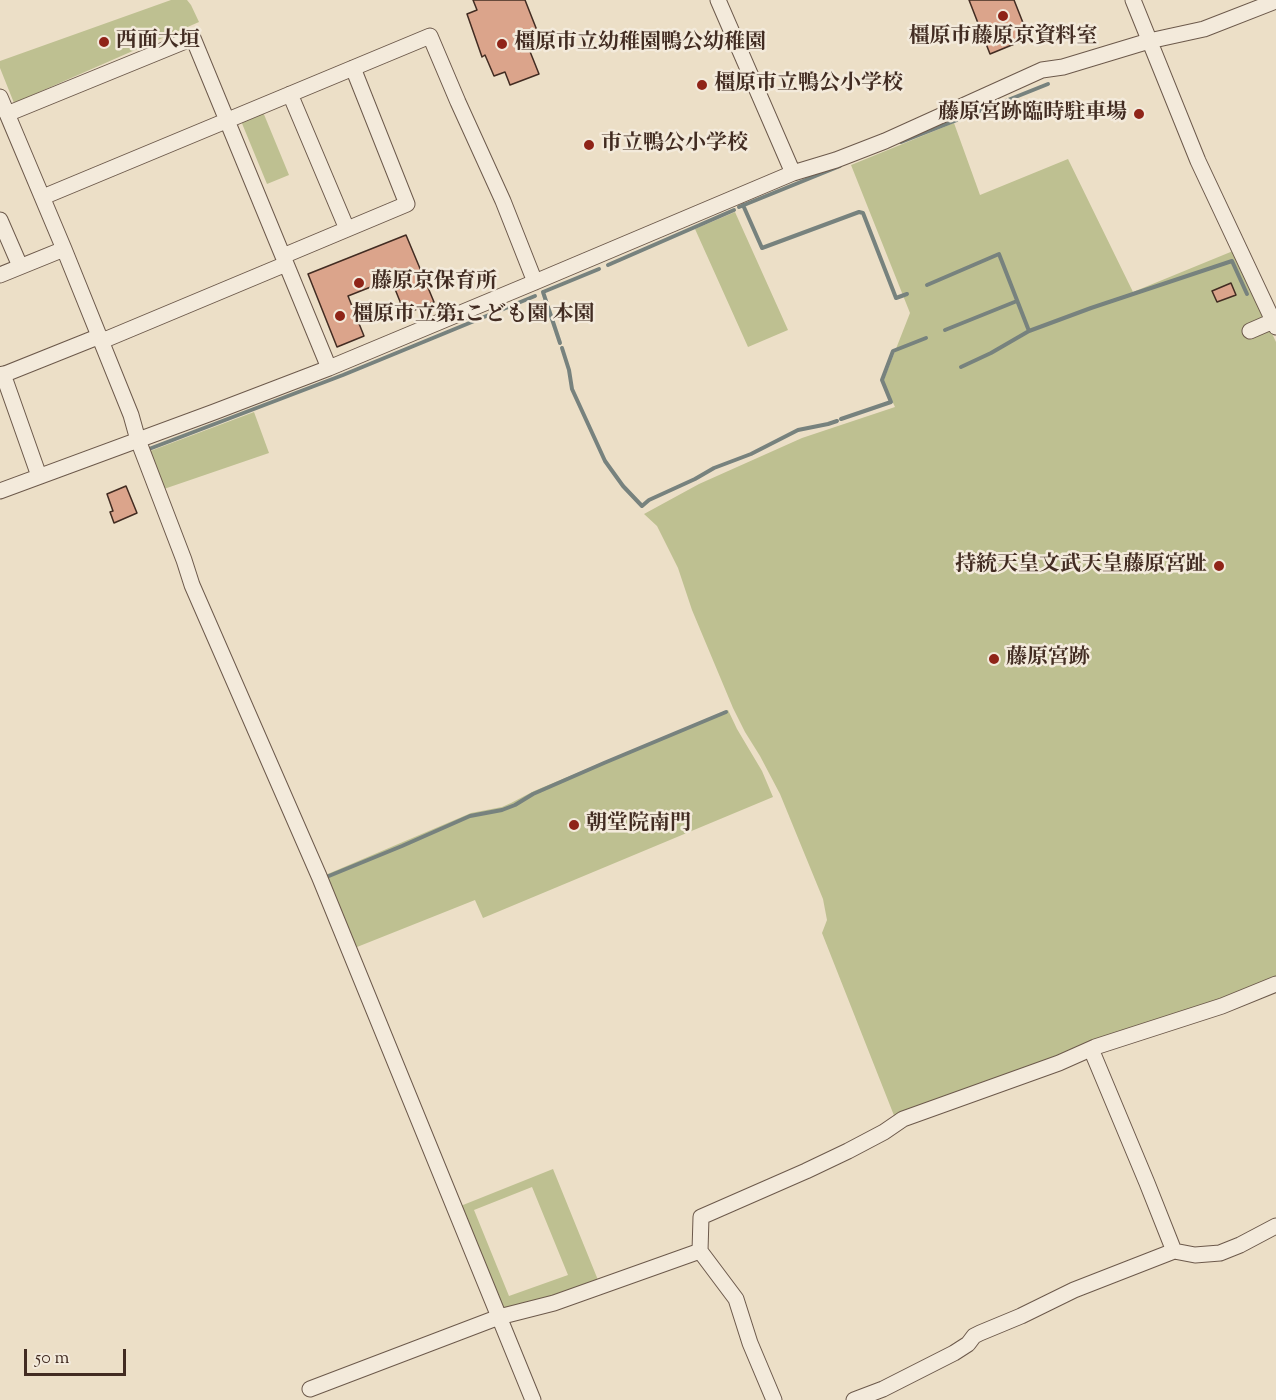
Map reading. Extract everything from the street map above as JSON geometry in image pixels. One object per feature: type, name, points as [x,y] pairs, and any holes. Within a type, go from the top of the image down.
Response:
[{"type":"street","points":[[718,0],[793,173]]},
{"type":"street","points":[[1133,0],[1198,161],[1275,324],[1250,332]]},
{"type":"street","points":[[0,491],[328,368],[793,173],[836,160],[885,141],[1042,70],[1063,67],[1149,40],[1204,28],[1276,1]]},
{"type":"street","points":[[42,196],[430,36],[503,201],[535,282]]},
{"type":"street","points":[[6,123],[193,38],[328,368]]},
{"type":"street","points":[[39,476],[1,375],[101,338],[284,260],[347,229],[407,204],[353,68]]},
{"type":"street","points":[[290,94],[347,229]]},
{"type":"street","points":[[0,97],[6,123],[42,196],[101,338],[192,585],[319,876],[533,1400]]},
{"type":"street","points":[[0,220],[20,266]]},
{"type":"street","points":[[0,275],[64,249]]},
{"type":"street","points":[[774,1400],[750,1343],[736,1299],[700,1251],[701,1217],[827,1161],[884,1132],[903,1119],[1059,1063],[1091,1049],[1222,1006],[1276,984]]},
{"type":"street","points":[[1091,1049],[1174,1251]]},
{"type":"street","points":[[854,1400],[885,1394],[968,1344],[974,1336],[1074,1290],[1174,1251],[1196,1255],[1220,1253],[1276,1226]]},
{"type":"street","points":[[310,1389],[499,1317],[554,1302],[700,1251]]},
{"type":"green space","name":"西面大垣","points":[[171,0],[187,0],[199,22],[14,103],[0,68],[0,61]]},
{"type":"green space","points":[[263,112],[289,175],[267,184],[241,121]]},
{"type":"green space","name":"藤原宮跡","points":[[954,123],[980,195],[1068,159],[1133,292],[1233,251],[1276,342],[1276,978],[895,1118],[822,933],[827,920],[823,899],[780,794],[733,708],[692,610],[678,568],[657,526],[644,514],[699,484],[802,438],[895,407],[883,382],[910,313],[851,165]]},
{"type":"green space","points":[[735,212],[788,330],[748,347],[695,229]]},
{"type":"green space","points":[[254,412],[269,453],[161,490],[145,453]]},
{"type":"green space","name":"朝堂院南門","points":[[728,710],[762,771],[773,797],[483,918],[475,900],[352,949],[323,876],[471,813],[502,807],[534,791]]},
{"type":"green space","points":[[553,1169],[598,1280],[501,1311],[458,1207]],"holes":[[[532,1187],[568,1275],[509,1296],[474,1210]]]},
{"type":"building","name":"橿原市立幼稚園鴨公幼稚園","points":[[473,0],[525,0],[538,33],[533,35],[535,41],[527,44],[539,74],[510,85],[505,72],[494,76],[485,55],[482,57],[467,14],[477,10]]},
{"type":"building","points":[[969,0],[1014,0],[1029,38],[990,54]]},
{"type":"building","points":[[406,235],[434,302],[405,314],[391,279],[348,296],[364,336],[337,347],[308,274]]},
{"type":"building","points":[[1231,283],[1236,295],[1217,302],[1212,291]]},
{"type":"building","points":[[126,486],[137,513],[114,523],[110,512],[113,511],[107,494]]},
{"type":"waterway","points":[[1003,102],[1048,84]]},
{"type":"waterway","points":[[901,142],[995,105]]},
{"type":"waterway","points":[[739,207],[840,166]]},
{"type":"waterway","points":[[743,205],[762,248],[859,212],[863,213],[896,298],[907,294]]},
{"type":"waterway","points":[[608,265],[734,210]]},
{"type":"waterway","points":[[927,285],[999,254],[1029,331],[1232,261],[1247,294]]},
{"type":"waterway","points":[[543,292],[599,269]]},
{"type":"waterway","points":[[543,292],[560,343]]},
{"type":"waterway","points":[[149,449],[343,375],[535,296]]},
{"type":"waterway","points":[[945,330],[1017,301]]},
{"type":"waterway","points":[[961,367],[1029,331]]},
{"type":"waterway","points":[[841,419],[891,402],[882,380],[893,351],[926,338]]},
{"type":"waterway","points":[[562,348],[572,389],[605,461],[623,486],[642,506],[649,500],[714,468],[751,454],[798,430],[837,421]]},
{"type":"waterway","points":[[324,878],[470,816],[515,805],[533,794],[726,712]]},
{"type":"place","name":"橿原市藤原京資料室","points":[[1003,16]]},
{"type":"place","name":"西面大垣","points":[[104,42]]},
{"type":"place","name":"橿原市立幼稚園鴨公幼稚園","points":[[502,44]]},
{"type":"place","name":"橿原市立鴨公小学校","points":[[702,85]]},
{"type":"place","name":"藤原宮跡臨時駐車場","points":[[1139,114]]},
{"type":"place","name":"市立鴨公小学校","points":[[589,145]]},
{"type":"place","name":"藤原京保育所","points":[[359,283]]},
{"type":"place","name":"橿原市立第1こども園 本園","points":[[340,316]]},
{"type":"place","name":"持統天皇文武天皇藤原宮趾","points":[[1219,566]]},
{"type":"place","name":"藤原宮跡","points":[[994,659]]},
{"type":"place","name":"朝堂院南門","points":[[574,825]]}]
